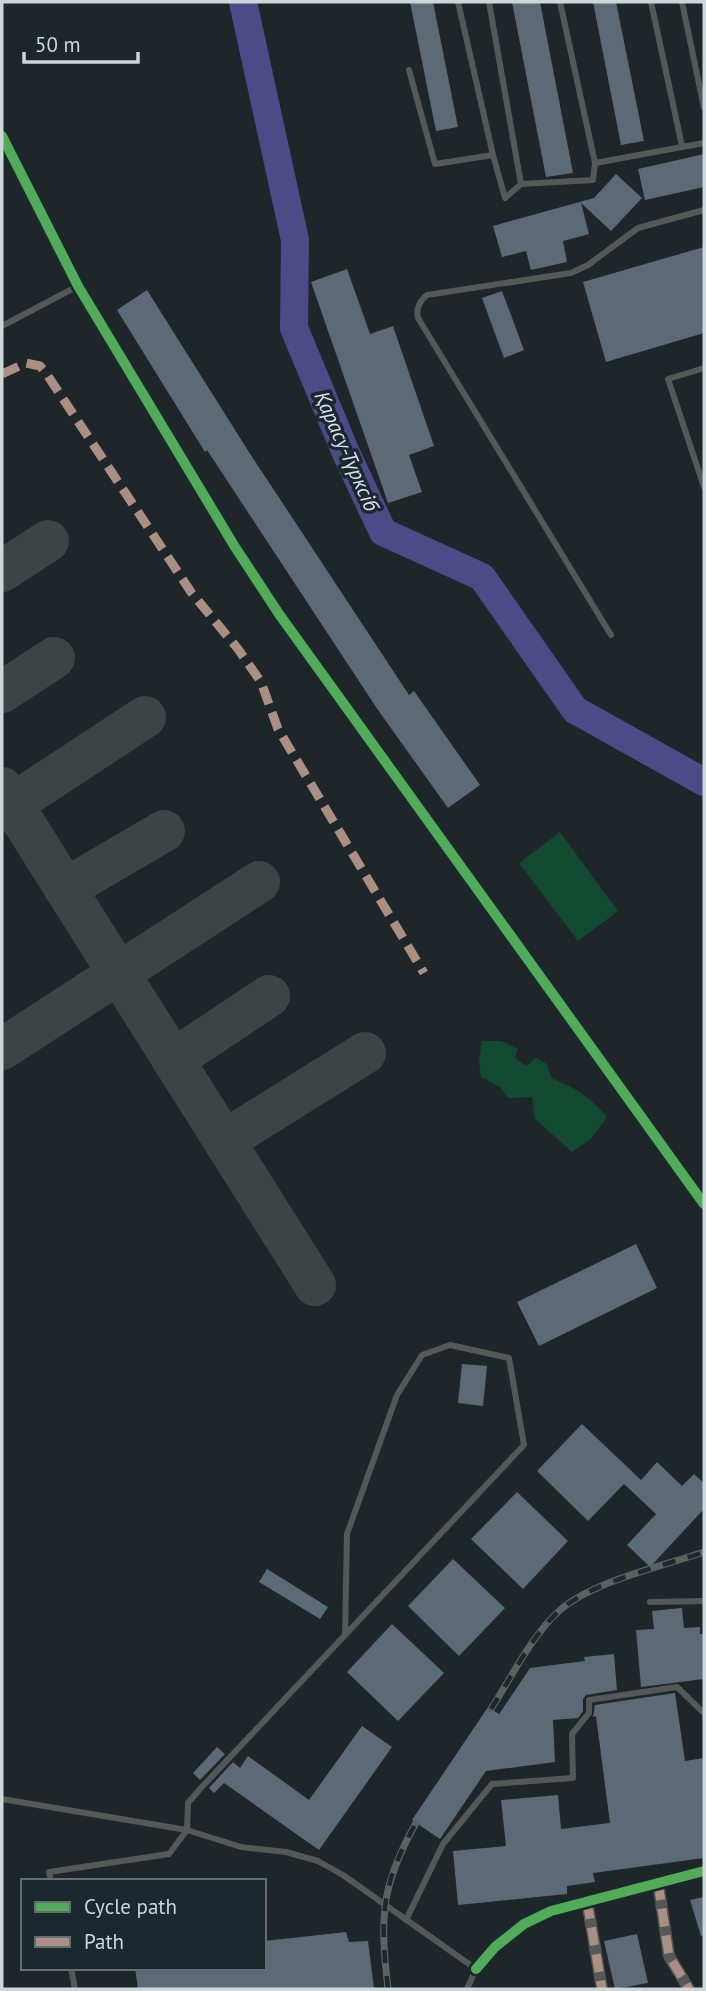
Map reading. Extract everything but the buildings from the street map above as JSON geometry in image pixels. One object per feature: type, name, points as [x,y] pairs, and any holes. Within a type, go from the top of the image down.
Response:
[{"type":"street","points":[[2,136],[78,286],[235,547],[279,614],[704,1204]]},
{"type":"street","points":[[476,1969],[495,1947],[524,1924],[551,1911],[704,1871]]},
{"type":"street","points":[[658,1882],[669,1956],[690,1989]]},
{"type":"street","points":[[587,1901],[603,1989]]},
{"type":"lane","points":[[458,2],[505,198],[521,184],[593,180],[595,163],[560,2]]},
{"type":"lane","points":[[489,2],[521,184]]},
{"type":"lane","points":[[652,2],[682,146]]},
{"type":"lane","points":[[682,2],[704,107]]},
{"type":"lane","points":[[409,70],[435,164],[493,155]]},
{"type":"lane","points":[[595,163],[704,143]]},
{"type":"lane","points":[[611,635],[418,318],[417,309],[427,295],[571,273],[588,265],[638,228],[704,210]]},
{"type":"lane","points":[[2,326],[78,286]]},
{"type":"lane","points":[[704,368],[668,379],[704,487]]},
{"type":"lane","points":[[51,1879],[49,1872],[169,1854],[187,1830],[188,1803],[524,1445],[509,1359],[450,1345],[422,1355],[397,1395],[347,1534],[345,1635]]},
{"type":"lane","points":[[650,1602],[704,1601]]},
{"type":"lane","points":[[405,1920],[443,1844],[492,1784],[573,1778],[572,1734],[589,1713],[589,1700],[677,1687],[704,1713]]},
{"type":"lane","points":[[2,1799],[187,1830],[241,1847],[286,1852],[318,1861],[343,1875],[476,1969],[467,1989]]},
{"type":"lane","points":[[71,1970],[75,1989]]},
{"type":"green space","points":[[560,832],[618,911],[578,941],[519,863]]},
{"type":"green space","points":[[482,1041],[501,1041],[518,1049],[515,1058],[526,1066],[536,1058],[547,1064],[551,1078],[575,1089],[594,1103],[607,1117],[592,1138],[572,1152],[535,1119],[532,1097],[508,1098],[501,1088],[481,1077],[479,1062]]},
{"type":"waterway","name":"Қарасу-Түрксіб","points":[[243,2],[295,240],[294,328],[346,453],[383,532],[482,577],[575,710],[704,782]]},
{"type":"taxiway","points":[[2,571],[48,541]]},
{"type":"taxiway","points":[[2,692],[54,658]]},
{"type":"taxiway","points":[[2,811],[145,717]]},
{"type":"taxiway","points":[[2,788],[315,1285]]},
{"type":"taxiway","points":[[65,889],[164,831]]},
{"type":"taxiway","points":[[2,1049],[259,882]]},
{"type":"taxiway","points":[[173,1060],[269,996]]},
{"type":"taxiway","points":[[224,1141],[365,1053]]},
{"type":"railway","points":[[491,1709],[522,1657],[559,1611],[608,1583],[704,1552]]},
{"type":"railway","points":[[388,1989],[384,1922],[389,1885],[416,1823]]},
{"type":"marked path","points":[[2,374],[26,363],[40,366],[46,373],[191,592],[238,649],[261,682],[278,729],[424,973]]},
{"type":"marked path","points":[[658,1882],[669,1956],[689,1989]]},
{"type":"marked path","points":[[587,1901],[602,1989]]},
{"type":"cycle path","points":[[2,136],[78,286],[235,547],[279,614],[704,1204]]},
{"type":"cycle path","points":[[476,1969],[495,1947],[524,1924],[551,1911],[704,1871]]}]
